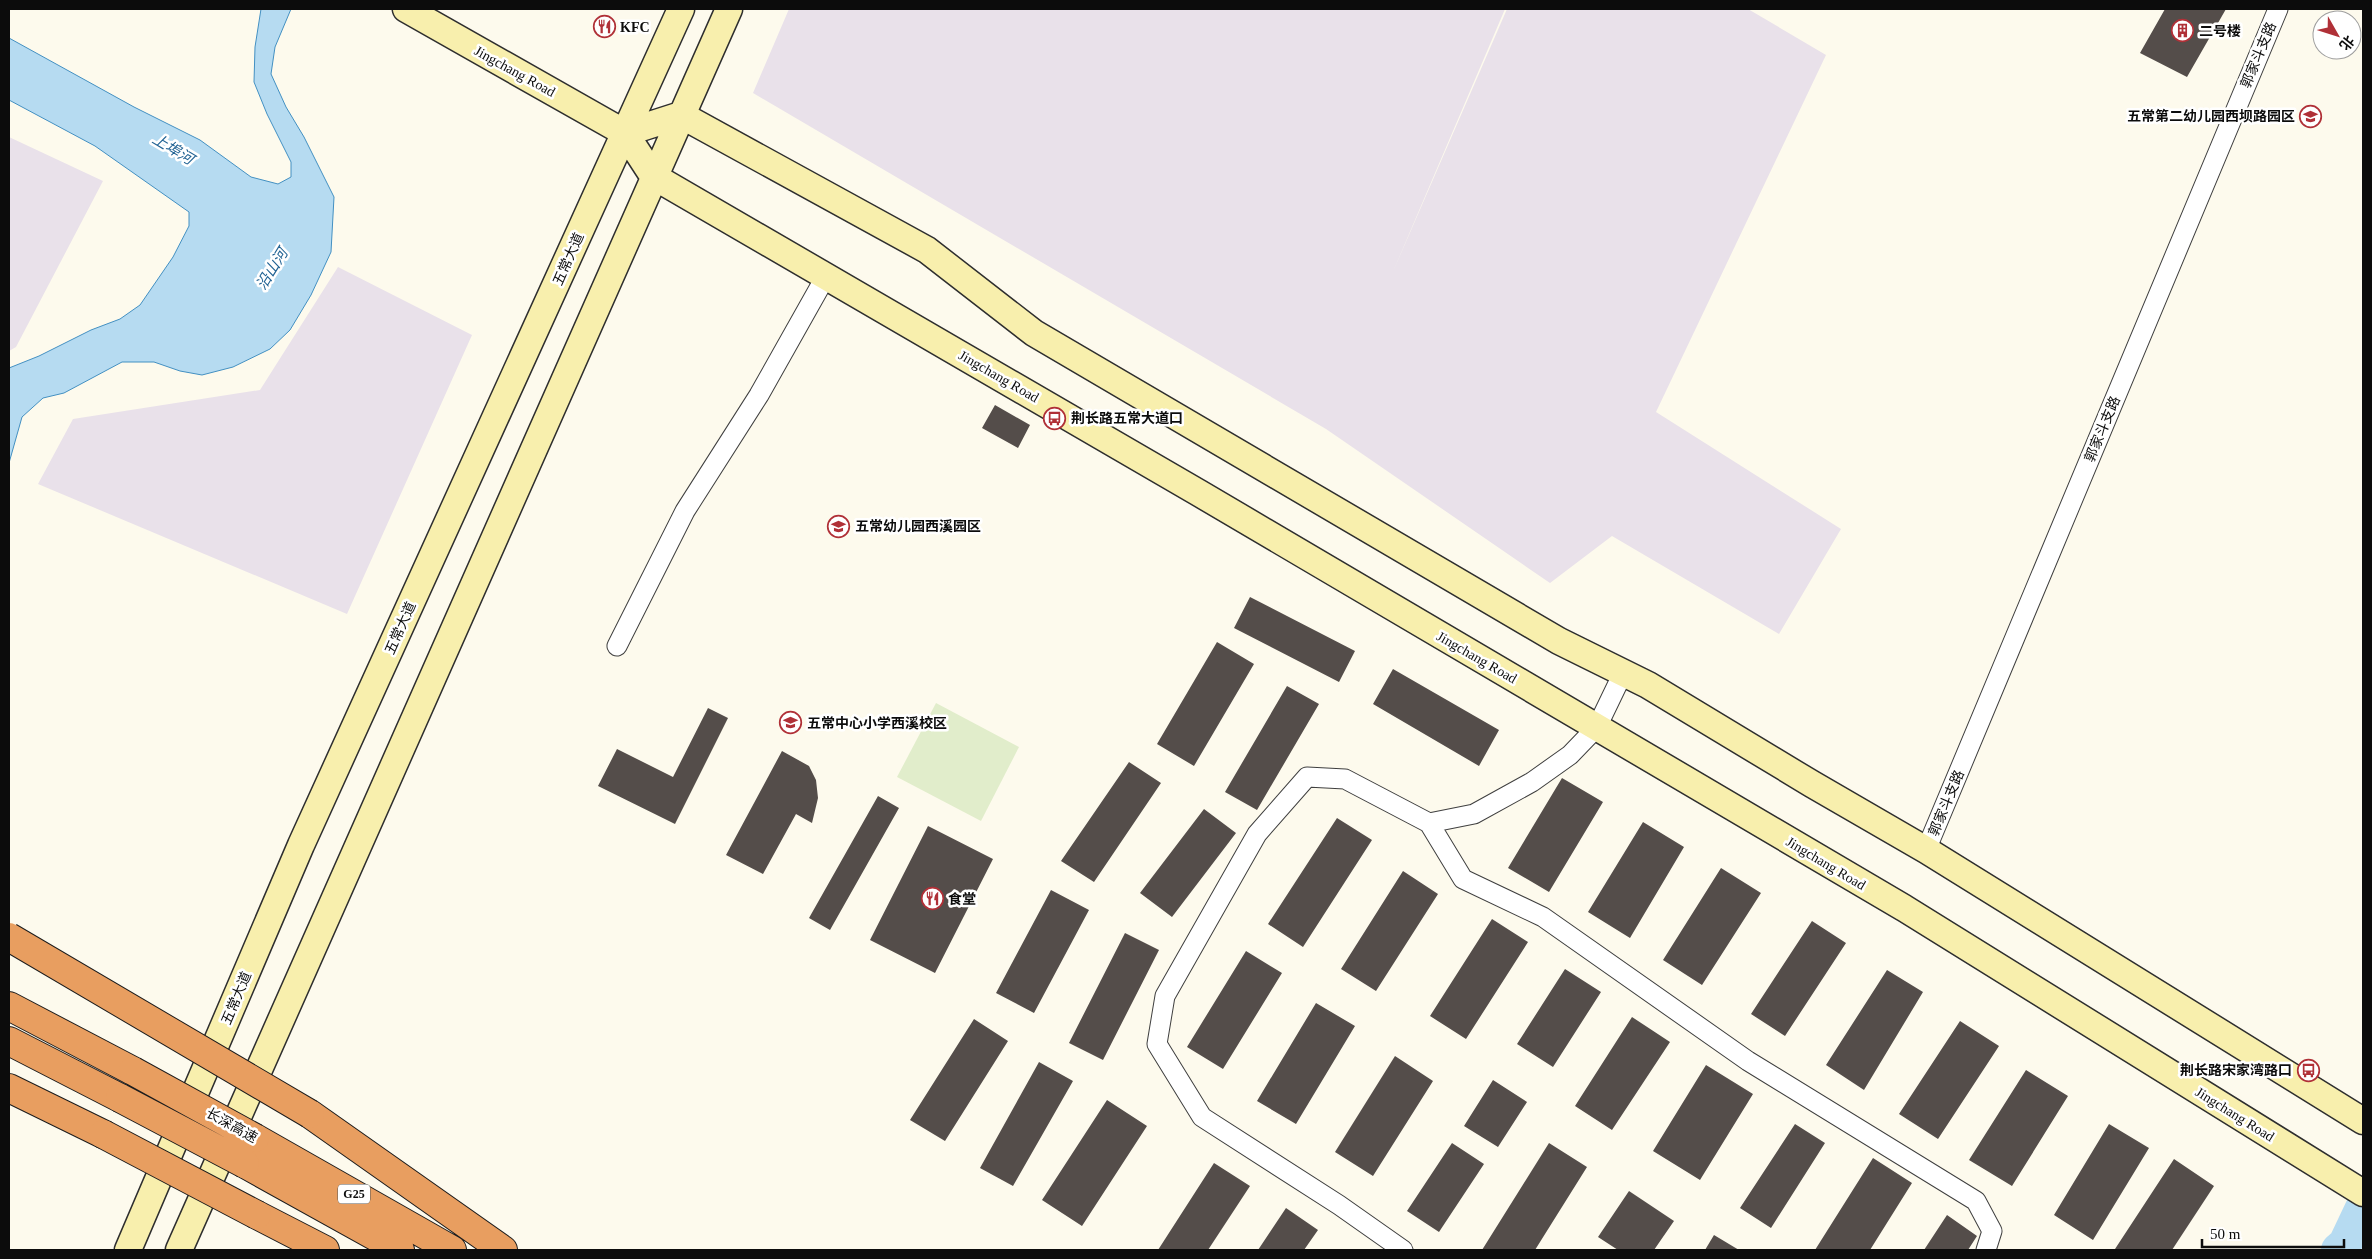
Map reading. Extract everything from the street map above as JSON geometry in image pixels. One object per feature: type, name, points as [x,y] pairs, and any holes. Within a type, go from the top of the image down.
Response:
[{"type":"highway","points":[[9,937],[310,1114],[503,1250]]},
{"type":"highway","name":"长深高速","points":[[9,1006],[255,1138],[452,1250]]},
{"type":"highway","name":"长深高速","points":[[9,1041],[245,1164],[400,1250]]},
{"type":"highway","points":[[9,1088],[104,1134],[325,1250]]},
{"type":"main road","name":"Jingchang Road","points":[[406,9],[625,133],[653,176],[1904,908],[2363,1194]]},
{"type":"main road","name":"五常大道","points":[[128,1250],[301,845],[681,9]]},
{"type":"main road","points":[[179,1250],[653,176],[729,9]]},
{"type":"main road","points":[[625,133],[681,114],[927,250],[1034,333],[1550,636],[1648,685],[1926,850],[2358,1118]]},
{"type":"street","name":"郭家斗支路","points":[[1926,850],[2278,9]]},
{"type":"street","points":[[618,646],[684,511],[759,395],[826,276]]},
{"type":"street","points":[[1429,823],[1474,814],[1532,782],[1570,755],[1597,727],[1623,673]]},
{"type":"street","points":[[1403,1250],[1339,1205],[1202,1117],[1157,1044],[1165,996],[1257,834],[1307,777],[1345,779],[1429,823],[1463,879],[1543,917],[1748,1061],[1976,1201],[1992,1231],[1986,1250]]},
{"type":"shaded area","points":[[789,9],[1505,9],[1392,274],[1507,9],[1748,9],[1826,55],[1656,412],[1841,529],[1779,634],[1612,536],[1550,583],[1326,429],[753,93]]},
{"type":"shaded area","points":[[9,137],[103,181],[16,347],[9,351]]},
{"type":"shaded area","points":[[338,267],[472,335],[347,614],[38,484],[73,419],[260,390]]},
{"type":"green space","points":[[936,703],[1019,747],[981,821],[897,777]]},
{"type":"water","points":[[261,9],[291,9],[275,47],[271,74],[286,107],[304,137],[334,197],[331,252],[311,295],[290,330],[270,349],[233,367],[202,375],[180,371],[154,362],[122,362],[64,393],[43,398],[22,417],[9,463],[9,368],[39,356],[91,330],[120,319],[140,305],[173,257],[189,226],[189,212],[95,146],[9,100],[9,38],[134,107],[200,140],[251,177],[278,184],[291,177],[291,162],[267,114],[254,82],[255,47]]},
{"type":"building","name":"二号楼","points":[[2165,9],[2226,9],[2187,77],[2140,53]]},
{"type":"building","points":[[995,405],[1030,425],[1018,448],[982,428]]},
{"type":"building","points":[[1250,597],[1355,651],[1339,682],[1234,628]]},
{"type":"building","points":[[1217,642],[1254,664],[1194,766],[1157,744]]},
{"type":"building","points":[[1393,669],[1499,730],[1479,766],[1373,704]]},
{"type":"building","points":[[1287,686],[1319,704],[1257,810],[1225,792]]},
{"type":"building","points":[[708,708],[728,718],[675,824],[598,786],[617,749],[673,777]]},
{"type":"building","points":[[782,751],[809,766],[816,780],[818,798],[812,823],[796,814],[763,874],[726,855]]},
{"type":"building","points":[[1129,762],[1161,783],[1094,882],[1061,861]]},
{"type":"building","points":[[1562,778],[1603,802],[1549,892],[1508,868]]},
{"type":"building","points":[[878,796],[899,808],[830,930],[809,918]]},
{"type":"building","points":[[1204,809],[1236,833],[1172,917],[1140,893]]},
{"type":"building","points":[[1337,818],[1372,840],[1303,947],[1268,924]]},
{"type":"building","points":[[1643,822],[1684,847],[1630,938],[1588,912]]},
{"type":"building","name":"食堂","points":[[928,826],[993,859],[935,973],[870,940]]},
{"type":"building","points":[[1721,868],[1761,893],[1702,985],[1663,960]]},
{"type":"building","points":[[1403,871],[1438,894],[1376,991],[1341,969]]},
{"type":"building","points":[[1051,890],[1089,910],[1034,1013],[996,993]]},
{"type":"building","points":[[1492,919],[1528,942],[1466,1039],[1430,1016]]},
{"type":"building","points":[[1812,921],[1846,943],[1785,1036],[1751,1014]]},
{"type":"building","points":[[1125,933],[1159,950],[1103,1060],[1069,1043]]},
{"type":"building","points":[[1246,951],[1282,973],[1223,1069],[1187,1047]]},
{"type":"building","points":[[1565,969],[1601,992],[1553,1067],[1517,1044]]},
{"type":"building","points":[[1887,970],[1923,992],[1864,1090],[1826,1065]]},
{"type":"building","points":[[1316,1003],[1355,1026],[1296,1124],[1257,1101]]},
{"type":"building","points":[[1632,1017],[1670,1042],[1612,1130],[1575,1106]]},
{"type":"building","points":[[974,1019],[1008,1041],[945,1141],[910,1120]]},
{"type":"building","points":[[1960,1021],[1999,1046],[1938,1139],[1899,1114]]},
{"type":"building","points":[[1395,1056],[1433,1081],[1373,1176],[1335,1152]]},
{"type":"building","points":[[1039,1062],[1073,1081],[1013,1186],[980,1168]]},
{"type":"building","points":[[1706,1065],[1753,1094],[1700,1180],[1653,1151]]},
{"type":"building","points":[[2026,1070],[2068,1096],[2012,1186],[1969,1160]]},
{"type":"building","points":[[1493,1080],[1527,1102],[1498,1147],[1464,1126]]},
{"type":"building","points":[[1107,1100],[1147,1126],[1082,1226],[1042,1200]]},
{"type":"building","points":[[1795,1124],[1825,1143],[1771,1228],[1740,1208]]},
{"type":"building","points":[[2109,1124],[2149,1148],[2093,1240],[2054,1215]]},
{"type":"building","points":[[1452,1143],[1484,1164],[1439,1232],[1407,1211]]},
{"type":"building","points":[[1549,1143],[1587,1167],[1535,1250],[1482,1250]]},
{"type":"building","points":[[1873,1158],[1912,1183],[1870,1250],[1815,1250]]},
{"type":"building","points":[[2174,1159],[2214,1186],[2172,1250],[2115,1249]]},
{"type":"building","points":[[1214,1163],[1250,1186],[1208,1250],[1158,1250]]},
{"type":"building","points":[[1629,1191],[1674,1221],[1654,1250],[1618,1250],[1598,1237]]},
{"type":"building","points":[[1286,1208],[1318,1230],[1304,1250],[1258,1250]]},
{"type":"building","points":[[1947,1215],[1977,1236],[1968,1250],[1924,1250]]},
{"type":"building","points":[[1714,1235],[1739,1250],[1705,1250]]},
{"type":"waterway","points":[[2338,1250],[2345,1244],[2363,1206]]},
{"type":"place","name":"KFC","points":[[604,27]]},
{"type":"place","name":"二号楼","points":[[2183,31]]},
{"type":"place","name":"五常第二幼儿园西坝路园区","points":[[2311,116]]},
{"type":"place","name":"荆长路五常大道口","points":[[1055,418]]},
{"type":"place","name":"五常幼儿园西溪园区","points":[[839,526]]},
{"type":"place","name":"五常中心小学西溪校区","points":[[791,723]]},
{"type":"place","name":"食堂","points":[[932,899]]},
{"type":"place","name":"荆长路宋家湾路口","points":[[2308,1070]]},
{"type":"water label","name":"上埠河","points":[[173,149]]},
{"type":"water label","name":"沿山河","points":[[272,269]]}]
